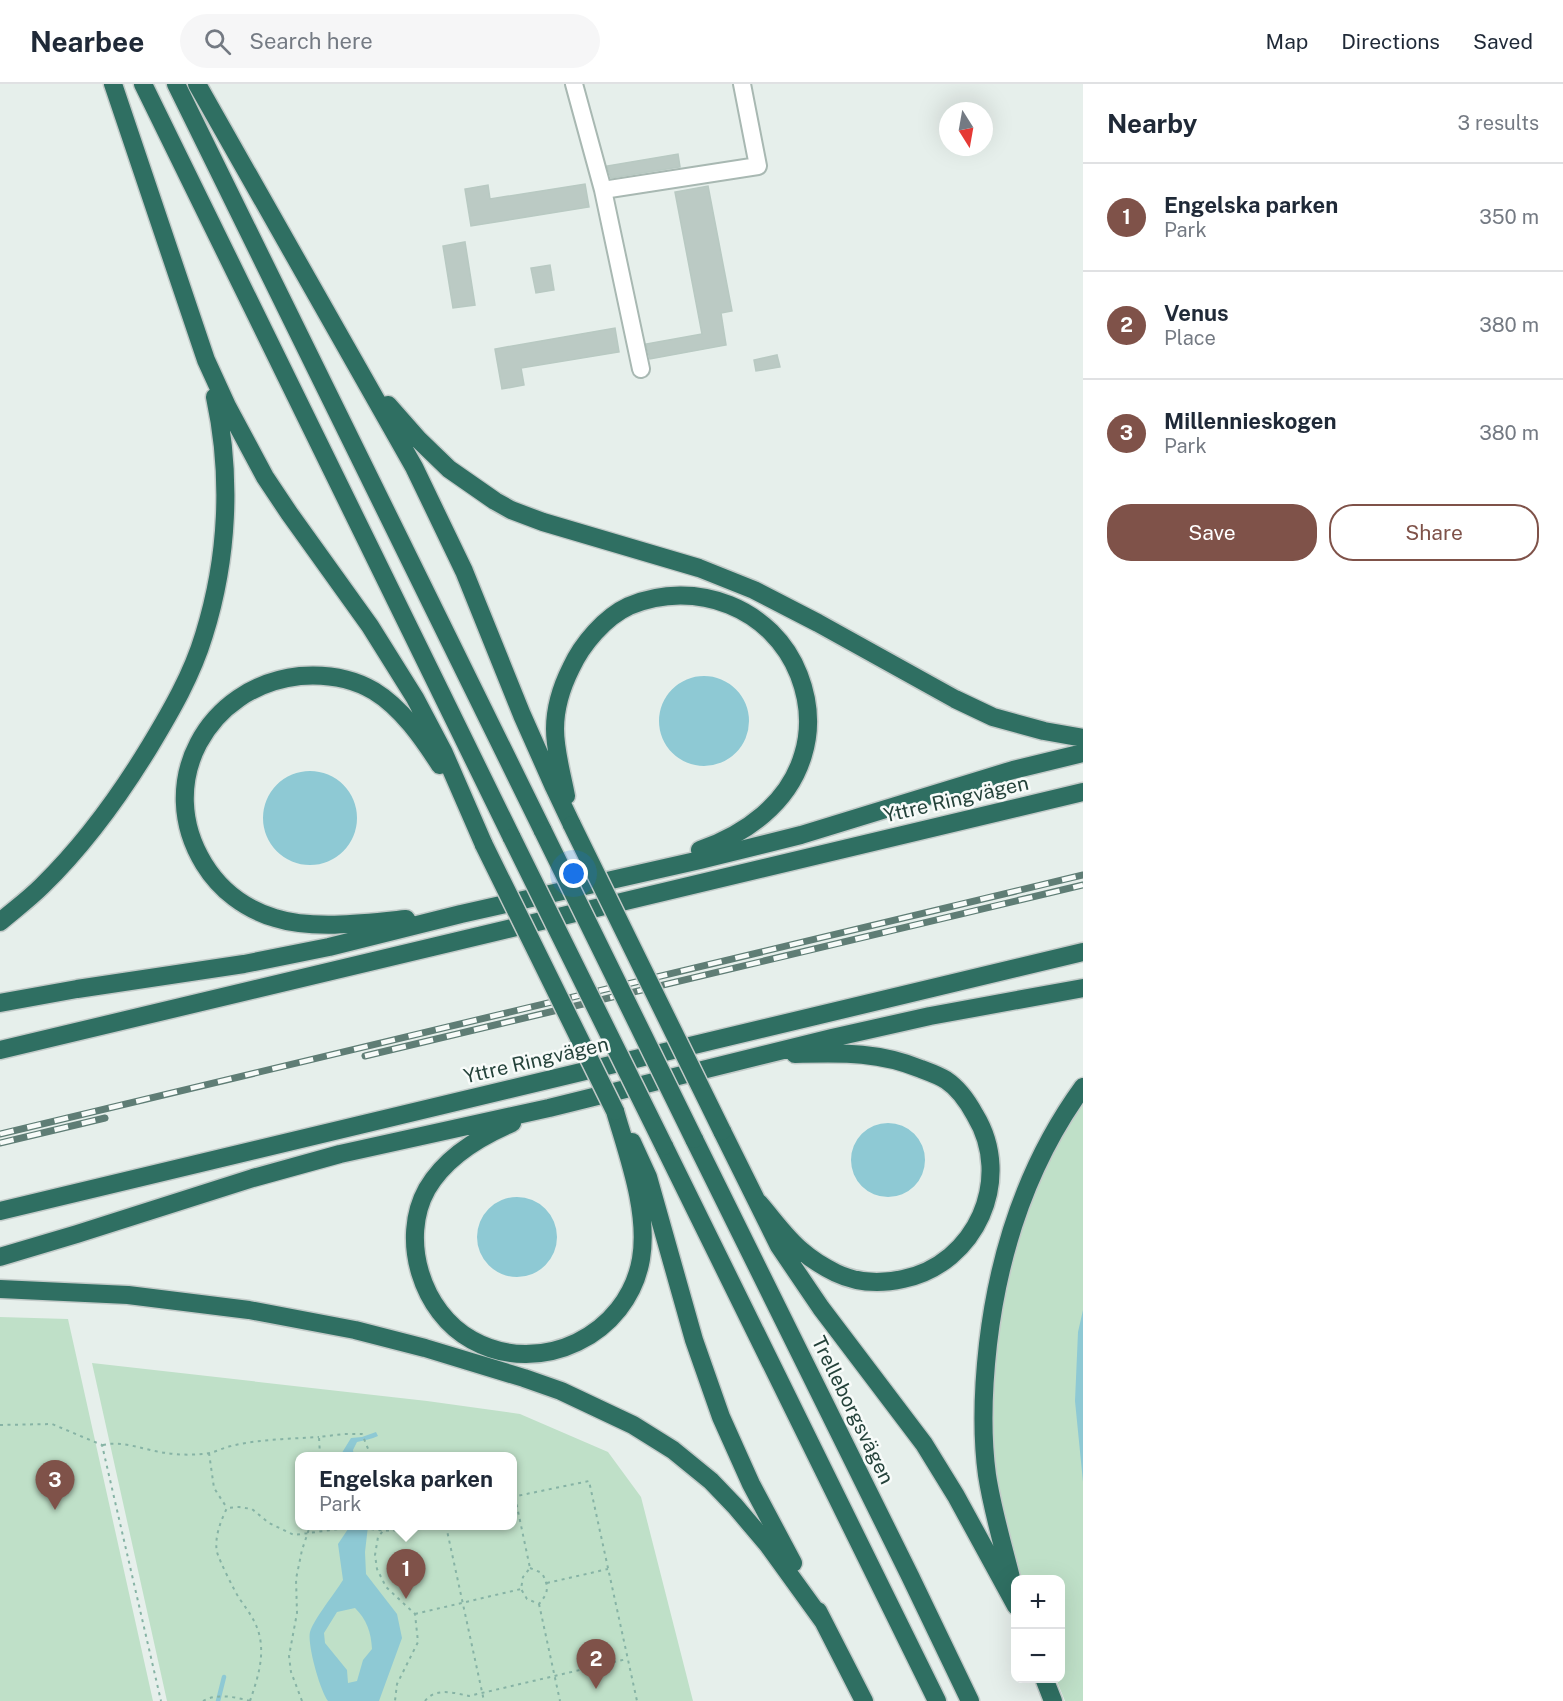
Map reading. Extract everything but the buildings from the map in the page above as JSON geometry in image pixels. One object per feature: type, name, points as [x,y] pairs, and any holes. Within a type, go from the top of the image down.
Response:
[{"type":"highway","points":[[113,84],[206,360],[227,406],[265,477],[370,626],[415,698],[444,753],[484,845],[615,1112],[633,1154],[648,1177],[694,1340],[735,1451],[864,1701]]},
{"type":"highway","points":[[142,84],[937,1701]]},
{"type":"highway","name":"Trelleborgsvägen","points":[[176,84],[970,1701]]},
{"type":"highway","points":[[197,84],[414,467],[464,571],[522,715],[554,787],[779,1246],[797,1275],[924,1444],[956,1496],[1011,1597]]},
{"type":"highway","points":[[0,922],[41,887],[87,838],[110,808],[170,712],[204,636],[220,572],[225,540],[226,492],[223,444],[206,360]]},
{"type":"highway","points":[[368,384],[449,469],[511,510],[543,522],[699,568],[745,587],[818,623],[955,699],[993,717],[1044,731],[1083,738]]},
{"type":"highway","points":[[572,825],[557,752],[555,728],[562,691],[576,657],[585,643],[606,623],[628,607],[666,597],[700,597],[716,601],[732,606],[760,622],[784,646],[793,660],[806,693],[808,732],[800,764],[792,781],[784,794],[769,809],[750,826],[734,836],[628,876]]},
{"type":"highway","points":[[462,915],[330,924],[302,923],[275,918],[257,911],[227,892],[210,874],[198,853],[189,831],[185,811],[185,781],[190,763],[208,727],[224,709],[243,695],[269,682],[286,678],[315,675],[340,677],[373,690],[396,707],[435,759],[466,807]]},
{"type":"highway","points":[[0,1003],[244,964],[329,947],[801,835],[1013,770],[1083,753]]},
{"type":"highway","name":"Yttre Ringvägen","points":[[0,1050],[1083,792]]},
{"type":"highway","name":"Yttre Ringvägen","points":[[0,1211],[1083,952]]},
{"type":"highway","points":[[0,1257],[253,1178],[340,1154],[549,1108],[760,1055],[930,1016],[1083,988]]},
{"type":"highway","points":[[759,1203],[800,1250],[827,1268],[866,1282],[892,1282],[928,1272],[962,1246],[982,1215],[990,1186],[984,1132],[977,1118],[955,1089],[936,1074],[884,1057],[836,1054],[760,1055]]},
{"type":"highway","points":[[1011,1576],[994,1510],[983,1434],[985,1371],[991,1321],[1004,1254],[1028,1185],[1052,1134],[1083,1087]]},
{"type":"highway","points":[[549,1108],[498,1129],[461,1151],[436,1176],[420,1203],[415,1250],[420,1274],[426,1290],[441,1314],[471,1340],[486,1347],[511,1353],[550,1352],[583,1340],[616,1312],[632,1287],[641,1260],[641,1212],[633,1154]]},
{"type":"highway","points":[[0,1289],[128,1295],[261,1312],[355,1330],[425,1348],[561,1391],[640,1429],[673,1450],[711,1481],[768,1545],[823,1621]]},
{"type":"highway","points":[[1046,1683],[1053,1701]]},
{"type":"street","points":[[574,84],[603,190],[641,369]]},
{"type":"street","points":[[603,190],[758,166],[742,84]]},
{"type":"path","points":[[0,1425],[52,1424],[102,1445],[118,1444],[166,1454],[209,1453],[229,1446],[280,1439],[362,1434],[370,1452]]},
{"type":"path","points":[[319,1437],[320,1452]]},
{"type":"path","points":[[102,1445],[161,1701]]},
{"type":"path","points":[[209,1453],[214,1488],[227,1508]]},
{"type":"path","points":[[517,1496],[589,1481],[637,1701]]},
{"type":"path","points":[[227,1508],[252,1509],[269,1523],[294,1535],[335,1530]]},
{"type":"path","points":[[203,1701],[210,1697],[233,1696],[250,1701],[262,1657],[260,1638],[253,1618],[238,1596],[217,1552],[218,1534],[227,1508]]},
{"type":"path","points":[[517,1510],[530,1568]]},
{"type":"path","points":[[302,1701],[291,1672],[289,1656],[297,1613],[296,1579],[309,1530]]},
{"type":"path","points":[[378,1530],[399,1530]]},
{"type":"path","points":[[447,1530],[484,1701]]},
{"type":"path","points":[[385,1531],[378,1537],[375,1555],[377,1569],[386,1587],[414,1614],[418,1642],[397,1684],[395,1701]]},
{"type":"path","points":[[530,1568],[542,1573],[547,1583],[547,1595],[539,1604]]},
{"type":"path","points":[[530,1568],[523,1577],[520,1589],[527,1599],[539,1604]]},
{"type":"path","points":[[547,1583],[608,1569]]},
{"type":"path","points":[[414,1614],[520,1589]]},
{"type":"path","points":[[539,1604],[560,1701]]},
{"type":"path","points":[[425,1701],[428,1697],[443,1692],[470,1696],[627,1659]]},
{"type":"green space","points":[[1083,1099],[1083,1701],[1065,1701],[1058,1683],[1065,1683],[1065,1575],[1017,1575],[1002,1511],[995,1463],[992,1399],[997,1326],[1013,1248],[1047,1159]]},
{"type":"green space","points":[[0,1317],[68,1319],[153,1701],[0,1701]]},
{"type":"green space","points":[[92,1363],[427,1401],[520,1414],[608,1452],[641,1497],[693,1701],[167,1701]]},
{"type":"water","points":[[704,676],[721,679],[736,689],[746,704],[749,721],[746,738],[736,753],[721,763],[704,766],[687,763],[672,753],[662,738],[659,721],[662,704],[672,689],[687,679]]},
{"type":"water","points":[[310,771],[328,775],[343,785],[353,800],[357,818],[353,836],[343,851],[328,861],[310,865],[292,861],[277,851],[267,836],[263,818],[267,800],[277,785],[292,775]]},
{"type":"water","points":[[881,1123],[895,1123],[909,1129],[919,1139],[925,1153],[925,1167],[919,1181],[909,1191],[895,1197],[881,1197],[867,1191],[857,1181],[851,1167],[851,1153],[857,1139],[867,1129]]},
{"type":"water","points":[[517,1197],[532,1200],[545,1209],[554,1222],[557,1237],[554,1252],[545,1265],[532,1274],[517,1277],[502,1274],[489,1265],[480,1252],[477,1237],[480,1222],[489,1209],[502,1200]]},
{"type":"water","points":[[1083,1310],[1083,1482],[1075,1401],[1078,1332]]},
{"type":"water","points":[[376,1432],[378,1436],[357,1442],[353,1452],[342,1452],[351,1438]]},
{"type":"water","points":[[347,1530],[368,1530],[366,1574],[397,1614],[402,1638],[379,1701],[328,1701],[321,1688],[310,1646],[310,1632],[343,1580],[338,1544]],"holes":[[[355,1608],[363,1617],[371,1637],[372,1649],[363,1660],[357,1681],[348,1683],[347,1670],[325,1643],[324,1633],[337,1612]]]},
{"type":"waterway","points":[[218,1701],[224,1677]]},
{"type":"railway","points":[[0,1134],[1083,875]]},
{"type":"railway","points":[[365,1056],[1083,885]]},
{"type":"railway","points":[[0,1143],[105,1118]]},
{"type":"place","name":"Millennieskogen","points":[[55,1510]]},
{"type":"place","name":"Engelska parken","points":[[406,1599]]},
{"type":"place","name":"Venus","points":[[596,1689]]}]
